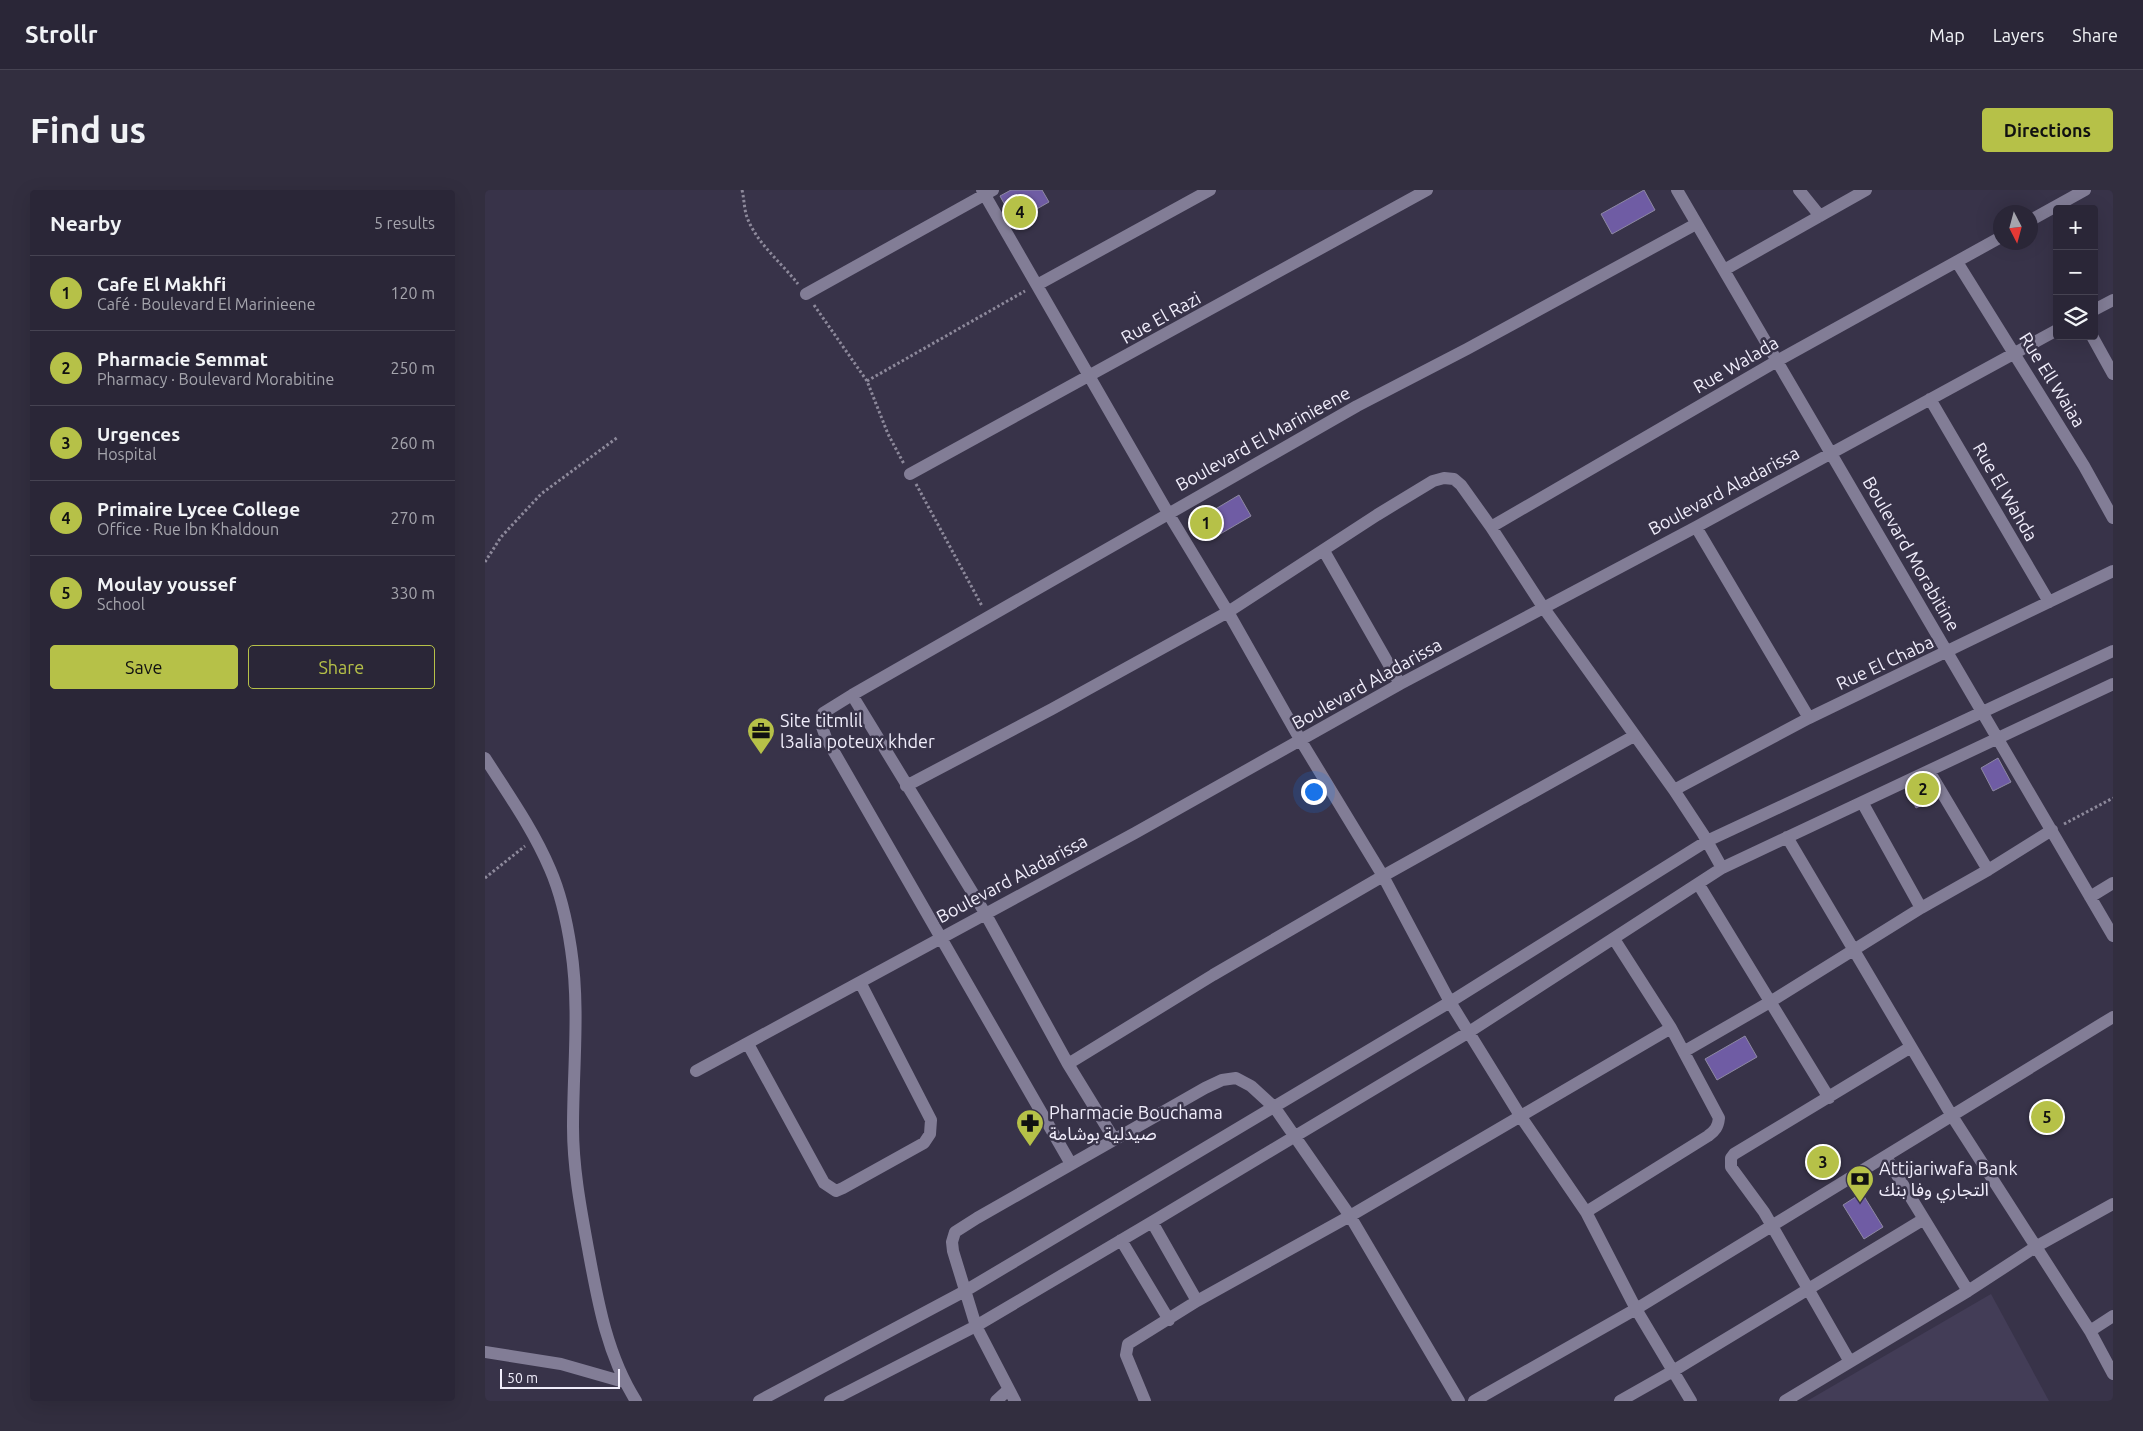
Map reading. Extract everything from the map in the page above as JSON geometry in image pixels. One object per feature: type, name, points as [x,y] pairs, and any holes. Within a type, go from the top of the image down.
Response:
[{"type":"street","points":[[1037,285],[1210,190]]},
{"type":"street","name":"Rue El Razi","points":[[910,474],[1427,190]]},
{"type":"street","name":"Boulevard Morabitine","points":[[1677,190],[2113,936]]},
{"type":"street","points":[[1799,190],[1820,216]]},
{"type":"street","points":[[1724,270],[1866,190]]},
{"type":"street","points":[[2038,216],[2085,190]]},
{"type":"street","points":[[806,294],[987,192],[1037,285],[1167,513],[1228,612],[1301,741],[1383,876],[1450,1002],[1521,1117],[1586,1212],[1636,1309],[1691,1401]]},
{"type":"street","name":"Boulevard El Marinieene","points":[[941,937],[822,729],[823,713],[1167,513],[1357,406],[1467,349],[1696,224]]},
{"type":"street","name":"Rue Walada","points":[[1491,527],[1777,361],[1993,242]]},
{"type":"street","name":"Rue Ell Waiaa","points":[[1957,262],[2084,466],[2113,518]]},
{"type":"street","points":[[2098,308],[2113,300]]},
{"type":"street","name":"Boulevard Aladarissa","points":[[696,1071],[1301,741],[1400,684],[1696,527],[2053,332]]},
{"type":"street","points":[[2094,340],[2113,374]]},
{"type":"street","name":"Rue El Wahda","points":[[1930,399],[2049,602]]},
{"type":"street","points":[[906,786],[1052,710],[1228,612],[1324,551],[1377,514],[1433,481],[1444,478],[1454,480],[1461,485],[1491,527],[1543,607],[1674,790],[1722,868]]},
{"type":"street","points":[[1696,527],[1809,718]]},
{"type":"street","points":[[1324,551],[1400,684]]},
{"type":"street","name":"Rue El Chaba","points":[[1674,790],[1809,718],[2113,572]]},
{"type":"street","points":[[759,1401],[965,1291],[1275,1108],[1450,1002],[1707,841],[2113,652]]},
{"type":"street","points":[[830,1401],[976,1326],[1152,1222],[1294,1135],[1469,1032],[1699,885],[1722,868],[2113,684]]},
{"type":"street","points":[[852,695],[985,914],[1068,1064],[1114,1139]]},
{"type":"street","points":[[1068,1064],[1213,975],[1383,876],[1634,736]]},
{"type":"street","points":[[485,758],[535,837],[556,885],[571,949],[576,1006],[573,1121],[575,1168],[594,1283],[607,1337],[624,1382],[636,1401]]},
{"type":"street","points":[[1929,771],[1988,870]]},
{"type":"street","points":[[1862,802],[1921,908]]},
{"type":"street","points":[[1685,1051],[1770,1002],[1921,908],[1988,870],[2052,830]]},
{"type":"street","points":[[1787,837],[1952,1116],[2037,1246],[2090,1331],[2113,1374]]},
{"type":"street","points":[[2090,897],[2113,883]]},
{"type":"street","points":[[1699,885],[1829,1098]]},
{"type":"street","points":[[941,937],[1071,1164]]},
{"type":"street","points":[[1586,1212],[1708,1136],[1717,1128],[1719,1118],[1685,1051],[1614,939]]},
{"type":"street","points":[[748,1044],[824,1183],[832,1190],[836,1191],[843,1188],[915,1148],[923,1143],[930,1134],[931,1120],[860,982]]},
{"type":"street","points":[[1474,1401],[1636,1309],[2113,1017]]},
{"type":"street","points":[[1145,1401],[1126,1355],[1128,1344],[1197,1301],[1351,1216],[1671,1028]]},
{"type":"street","points":[[1850,1362],[1772,1226],[1731,1167],[1731,1158],[1734,1154],[1911,1047]]},
{"type":"street","points":[[1015,1401],[976,1326],[953,1251],[955,1232],[1205,1088],[1229,1078],[1236,1078],[1251,1086],[1275,1108],[1351,1216],[1459,1401]]},
{"type":"street","points":[[1886,1157],[1968,1291]]},
{"type":"street","points":[[1785,1401],[1968,1291],[2037,1246],[2113,1204]]},
{"type":"street","points":[[1620,1401],[1673,1371],[1924,1218]]},
{"type":"street","points":[[1152,1222],[1197,1301]]},
{"type":"street","points":[[1121,1240],[1169,1320]]},
{"type":"street","points":[[2090,1331],[2113,1316]]},
{"type":"street","points":[[485,1352],[561,1364],[624,1382]]},
{"type":"street","points":[[996,1401],[1008,1390]]},
{"type":"path","points":[[742,190],[746,214],[753,228],[765,246],[786,268],[806,294],[867,381],[888,434],[988,618]]},
{"type":"path","points":[[867,381],[1037,285]]},
{"type":"path","points":[[485,562],[501,538],[541,494],[618,437]]},
{"type":"path","points":[[2052,830],[2113,798]]},
{"type":"path","points":[[485,878],[535,837]]},
{"type":"shaded area","points":[[1991,1294],[2049,1401],[1807,1401]]},
{"type":"building","points":[[1011,190],[1042,190],[1049,202],[1014,222],[1000,196]]},
{"type":"building","points":[[1644,190],[1655,210],[1612,234],[1601,214]]},
{"type":"building","points":[[1239,495],[1251,516],[1210,540],[1197,520]]},
{"type":"building","points":[[1998,758],[2011,782],[1993,791],[1981,768]]},
{"type":"building","points":[[1926,783],[1934,799],[1916,808],[1908,792]]},
{"type":"building","points":[[1745,1036],[1757,1057],[1717,1080],[1705,1059]]},
{"type":"building","points":[[1862,1193],[1883,1227],[1864,1239],[1843,1205]]},
{"type":"place","name":"Primaire Lycee College","points":[[1020,212]]},
{"type":"place","name":"Cafe El Makhfi","points":[[1206,523]]},
{"type":"place","name":"Site titmlil l3alia poteux khder","points":[[761,755]]},
{"type":"place","name":"Pharmacie Semmat","points":[[1923,789]]},
{"type":"place","name":"Moulay youssef","points":[[2047,1117]]},
{"type":"place","name":"Pharmacie Bouchama صيدلية بوشامة","points":[[1030,1147]]},
{"type":"place","name":"Urgences","points":[[1823,1162]]},
{"type":"place","name":"Attijariwafa Bank التجاري وفا بنك","points":[[1860,1203]]}]
